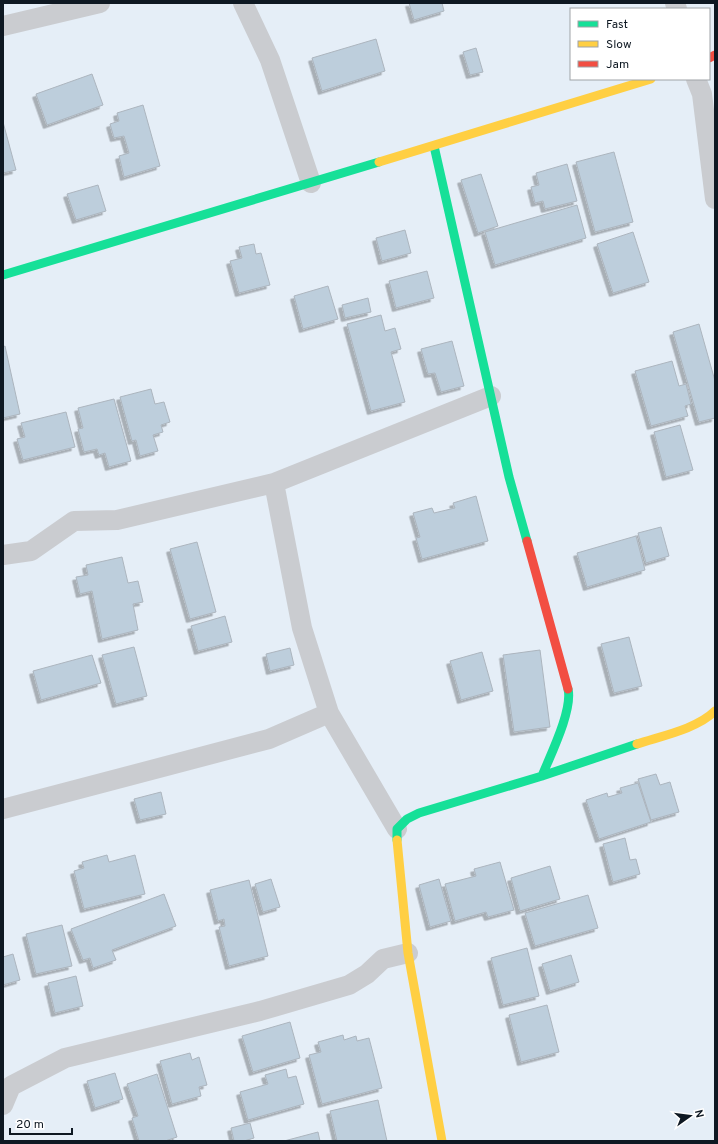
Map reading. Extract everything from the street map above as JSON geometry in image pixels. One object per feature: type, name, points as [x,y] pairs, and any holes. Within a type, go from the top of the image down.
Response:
[{"type":"street","points":[[3,26],[100,3]]},
{"type":"street","points":[[244,3],[270,60],[311,183]]},
{"type":"street","points":[[3,275],[434,146],[648,80]]},
{"type":"street","points":[[696,80],[702,94],[715,199]]},
{"type":"street","points":[[434,146],[509,477],[569,692],[565,719],[542,776]]},
{"type":"street","points":[[3,555],[31,551],[74,521],[117,520],[274,483],[491,396]]},
{"type":"street","points":[[274,483],[302,628],[330,713],[397,829],[397,844],[408,953],[442,1141]]},
{"type":"street","points":[[397,829],[407,819],[419,813],[542,776],[694,726],[711,716],[715,711]]},
{"type":"street","points":[[3,809],[269,740],[330,713]]},
{"type":"street","points":[[3,1105],[11,1086],[65,1058],[260,1011],[349,985],[367,974],[383,959],[408,953]]},
{"type":"building","points":[[409,3],[442,3],[444,11],[414,20]]},
{"type":"building","points":[[376,39],[385,71],[322,91],[312,58]]},
{"type":"building","points":[[476,48],[483,72],[470,75],[463,52]]},
{"type":"building","points":[[92,74],[103,105],[47,125],[36,94]]},
{"type":"building","points":[[143,105],[160,166],[124,177],[119,156],[129,153],[124,136],[114,138],[110,124],[119,121],[117,113]]},
{"type":"building","points":[[3,122],[16,170],[3,173]]},
{"type":"building","points":[[614,152],[633,222],[595,232],[576,162]]},
{"type":"building","points":[[567,164],[577,201],[545,209],[543,201],[535,203],[531,187],[539,185],[536,173]]},
{"type":"building","points":[[481,174],[498,226],[478,233],[461,180]]},
{"type":"building","points":[[98,185],[106,211],[76,220],[67,194]]},
{"type":"building","points":[[577,205],[586,238],[495,265],[485,232]]},
{"type":"building","points":[[405,230],[411,253],[382,261],[376,238]]},
{"type":"building","points":[[633,232],[649,282],[613,293],[597,244]]},
{"type":"building","points":[[254,244],[256,254],[261,253],[270,285],[239,293],[230,261],[242,258],[239,247]]},
{"type":"building","points":[[427,271],[434,298],[396,308],[389,281]]},
{"type":"building","points":[[328,286],[338,319],[303,329],[294,296]]},
{"type":"building","points":[[368,298],[371,312],[345,318],[342,305]]},
{"type":"building","points":[[381,315],[385,331],[395,328],[401,349],[391,352],[405,402],[371,411],[347,324]]},
{"type":"building","points":[[699,324],[715,381],[715,418],[699,422],[673,332]]},
{"type":"building","points":[[452,341],[464,386],[441,392],[435,373],[428,374],[421,349]]},
{"type":"building","points":[[5,346],[20,414],[3,418],[3,347]]},
{"type":"building","points":[[672,361],[679,386],[686,384],[691,404],[685,406],[688,416],[651,426],[635,371]]},
{"type":"building","points":[[151,389],[155,404],[164,402],[170,422],[161,425],[163,432],[153,435],[158,451],[140,456],[136,440],[132,441],[120,397]]},
{"type":"building","points":[[114,399],[131,461],[109,467],[105,453],[99,455],[97,449],[84,452],[78,429],[83,428],[78,408]]},
{"type":"building","points":[[66,412],[75,447],[23,460],[17,439],[25,437],[21,423]]},
{"type":"building","points":[[680,425],[693,470],[666,477],[654,432]]},
{"type":"building","points":[[476,496],[488,541],[422,559],[416,538],[420,537],[413,513],[432,508],[434,513],[455,508],[453,503]]},
{"type":"building","points":[[661,527],[669,556],[646,563],[638,533]]},
{"type":"building","points":[[636,536],[645,570],[587,587],[577,553]]},
{"type":"building","points":[[197,542],[216,612],[190,619],[170,549]]},
{"type":"building","points":[[122,557],[128,583],[138,581],[143,602],[133,604],[138,630],[102,639],[92,591],[80,594],[76,577],[88,575],[86,565]]},
{"type":"building","points":[[225,616],[232,642],[198,651],[191,626]]},
{"type":"building","points":[[629,637],[642,686],[614,693],[601,644]]},
{"type":"building","points":[[134,647],[147,696],[116,704],[102,655]]},
{"type":"building","points":[[290,648],[294,665],[270,671],[266,654]]},
{"type":"building","points":[[540,650],[550,727],[514,732],[503,655]]},
{"type":"building","points":[[482,652],[493,691],[461,700],[450,661]]},
{"type":"building","points":[[92,655],[101,683],[41,700],[33,671]]},
{"type":"building","points":[[656,774],[660,785],[670,782],[679,812],[651,820],[638,779]]},
{"type":"building","points":[[638,783],[651,822],[599,839],[586,800],[607,793],[608,797],[622,793],[620,788]]},
{"type":"building","points":[[161,792],[166,814],[140,820],[134,799]]},
{"type":"building","points":[[625,838],[630,860],[636,859],[640,874],[613,882],[603,844]]},
{"type":"building","points":[[107,855],[109,862],[135,855],[145,894],[84,909],[74,871],[84,868],[82,862]]},
{"type":"building","points":[[500,862],[514,910],[488,917],[486,912],[455,921],[445,884],[476,876],[474,869]]},
{"type":"building","points":[[550,866],[560,899],[520,911],[511,878]]},
{"type":"building","points":[[271,879],[280,907],[263,912],[255,884]]},
{"type":"building","points":[[439,879],[451,921],[430,927],[419,885]]},
{"type":"building","points":[[249,880],[268,956],[229,966],[219,927],[225,926],[224,919],[218,921],[210,890]]},
{"type":"building","points":[[164,894],[176,926],[112,950],[116,960],[93,968],[90,958],[83,960],[71,929]]},
{"type":"building","points":[[588,895],[598,928],[535,946],[525,913]]},
{"type":"building","points":[[62,925],[72,966],[36,974],[26,934]]},
{"type":"building","points":[[527,948],[539,996],[503,1005],[491,958]]},
{"type":"building","points":[[13,954],[20,980],[3,985],[3,957]]},
{"type":"building","points":[[571,955],[579,982],[550,991],[542,964]]},
{"type":"building","points":[[76,976],[83,1006],[55,1013],[48,983]]},
{"type":"building","points":[[547,1005],[559,1052],[521,1062],[509,1015]]},
{"type":"building","points":[[290,1022],[300,1058],[253,1072],[242,1036]]},
{"type":"building","points":[[343,1035],[344,1040],[356,1036],[357,1041],[369,1038],[382,1088],[322,1104],[309,1055],[321,1052],[318,1042]]},
{"type":"building","points":[[190,1053],[192,1060],[199,1057],[207,1085],[199,1087],[201,1096],[172,1104],[160,1061]]},
{"type":"building","points":[[286,1069],[288,1078],[296,1076],[304,1104],[248,1120],[240,1092],[268,1084],[265,1075]]},
{"type":"building","points":[[115,1073],[123,1099],[95,1108],[87,1081]]},
{"type":"building","points":[[157,1074],[177,1137],[165,1141],[139,1141],[132,1118],[138,1116],[127,1084]]},
{"type":"building","points":[[378,1100],[387,1141],[337,1141],[330,1111]]},
{"type":"building","points":[[250,1123],[254,1138],[244,1141],[234,1141],[231,1128]]},
{"type":"building","points":[[318,1132],[320,1141],[284,1141]]},
{"type":"traffic: fast","points":[[434,146],[509,477],[527,541]]},
{"type":"traffic: fast","points":[[3,275],[379,162]]},
{"type":"traffic: fast","points":[[542,776],[564,720],[569,698],[568,689]]},
{"type":"traffic: fast","points":[[397,840],[397,829],[407,819],[419,813],[542,776],[637,744]]},
{"type":"traffic: slow","points":[[379,162],[648,80]]},
{"type":"traffic: slow","points":[[637,744],[699,723],[715,711]]},
{"type":"traffic: slow","points":[[397,840],[408,953],[442,1141]]},
{"type":"traffic: jam","points":[[710,58],[715,55]]},
{"type":"traffic: jam","points":[[527,541],[568,689]]}]
